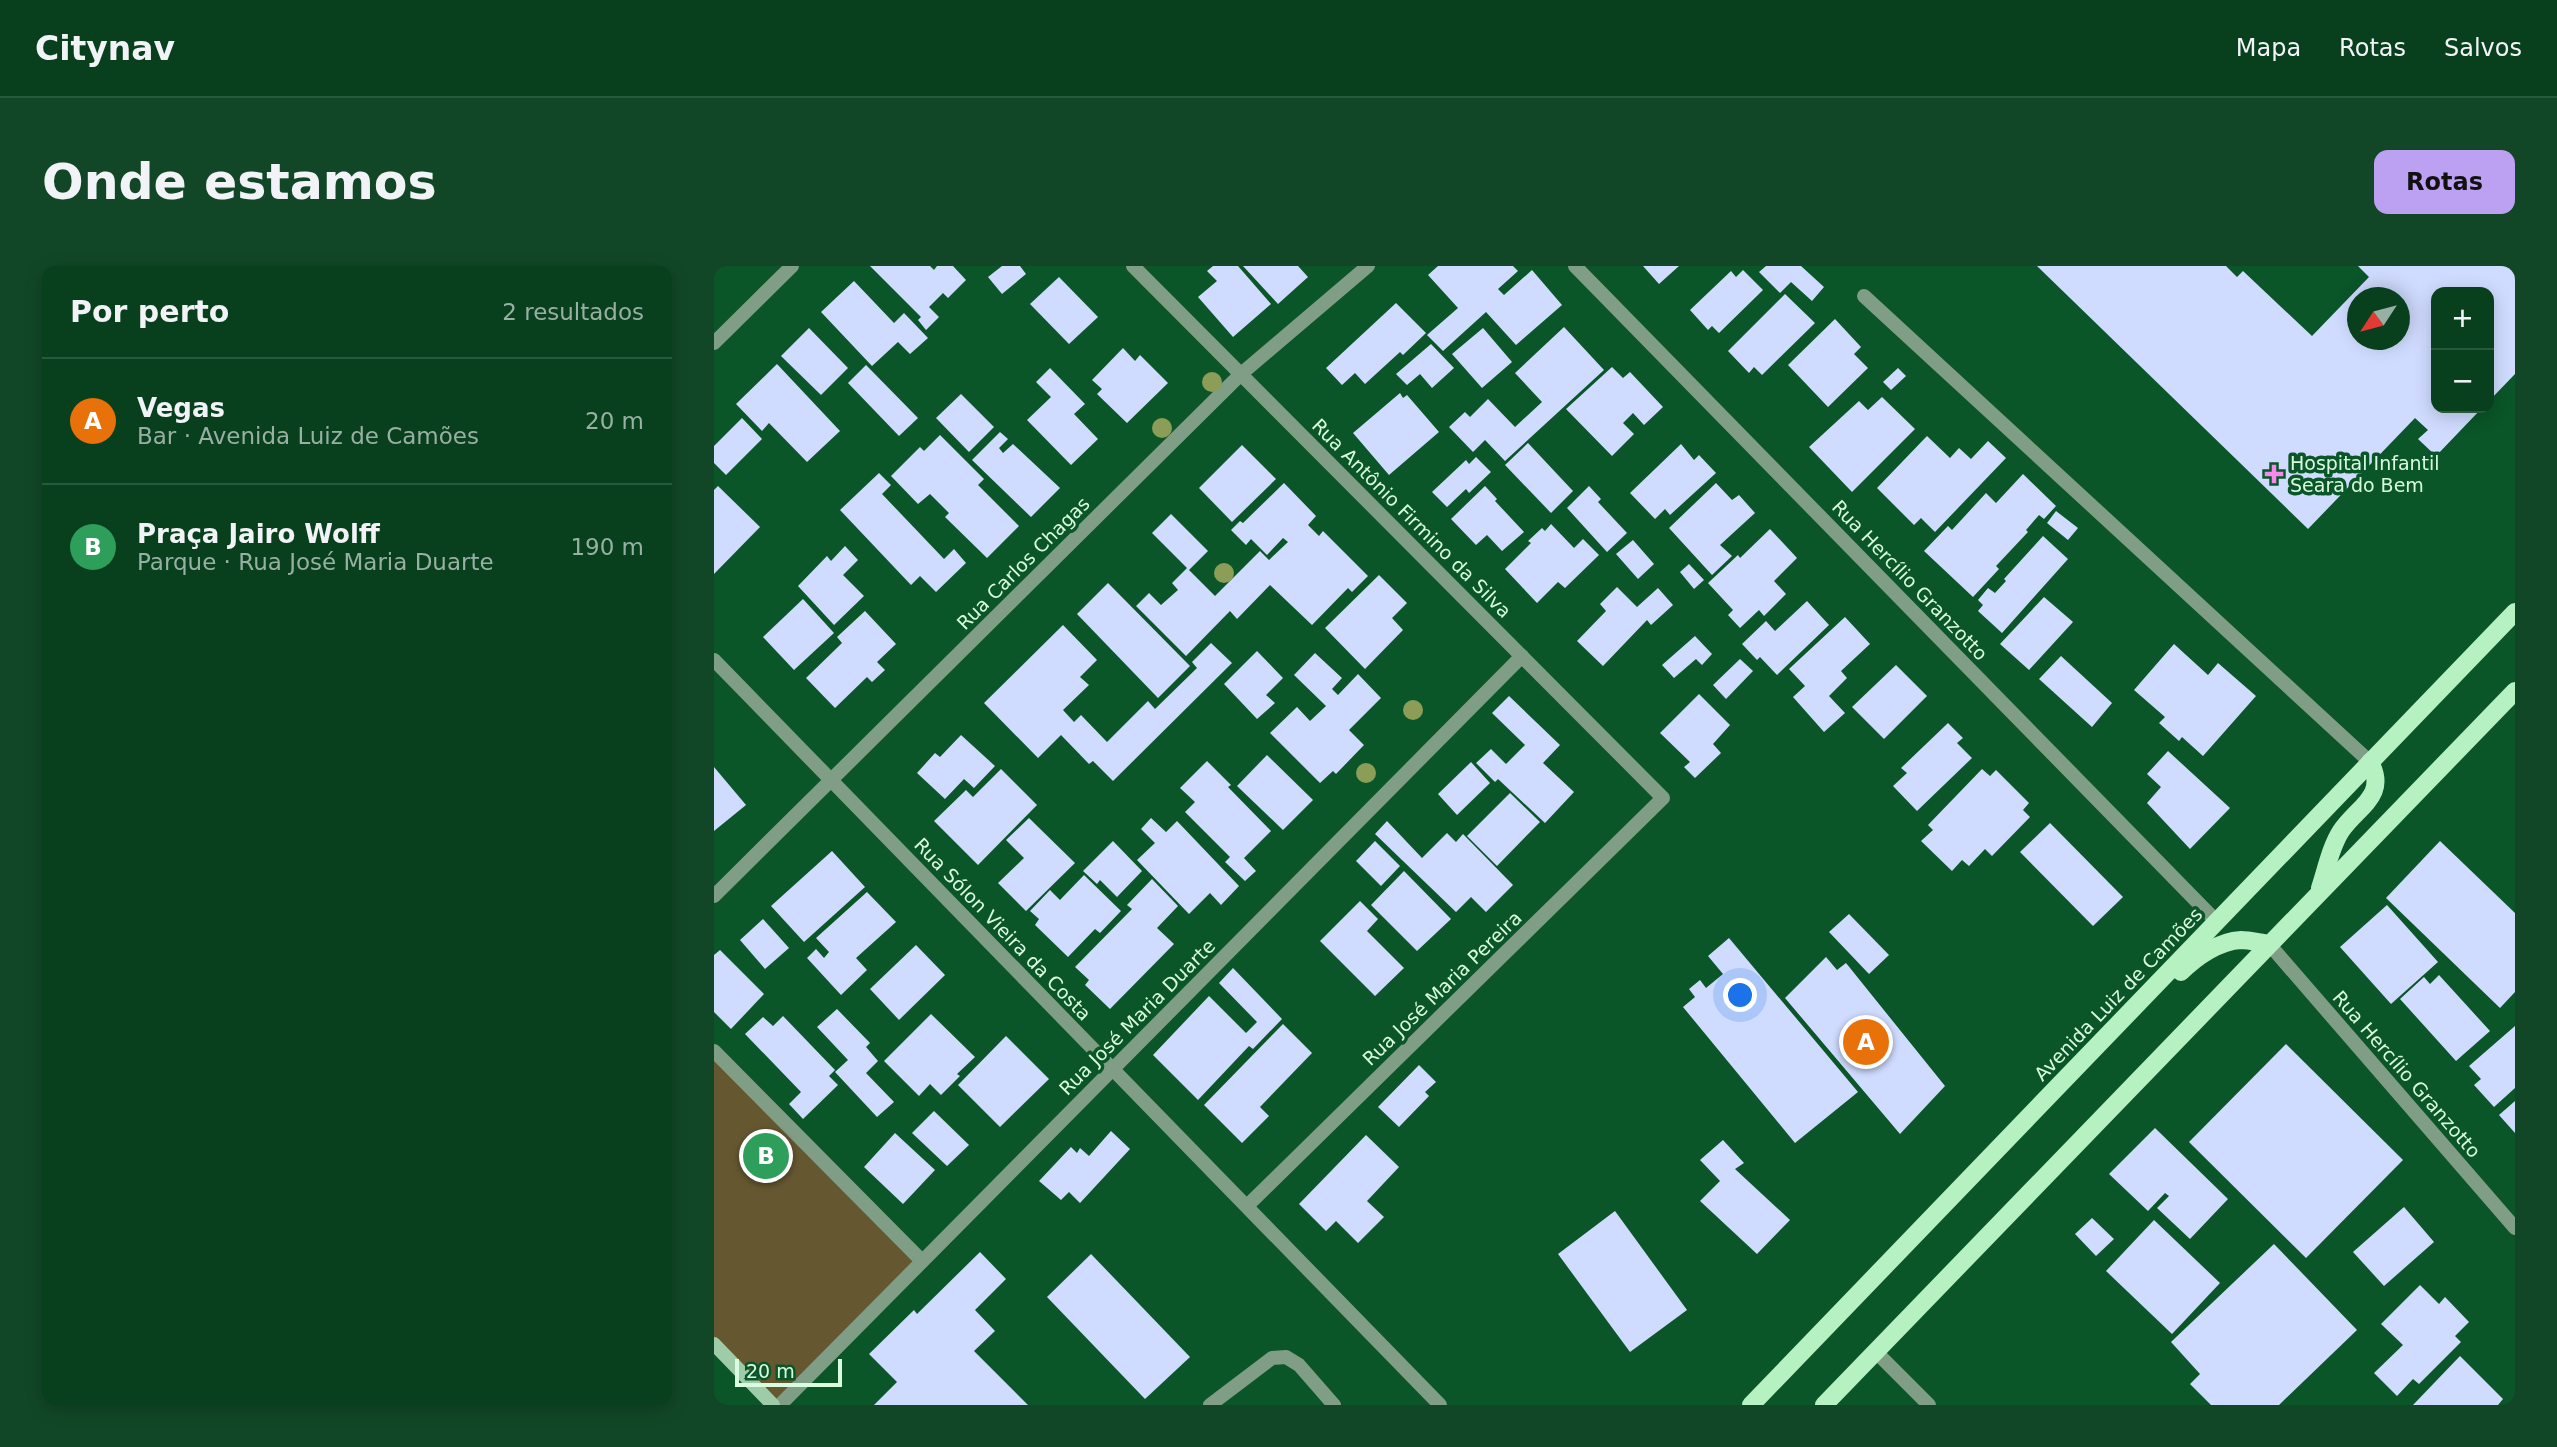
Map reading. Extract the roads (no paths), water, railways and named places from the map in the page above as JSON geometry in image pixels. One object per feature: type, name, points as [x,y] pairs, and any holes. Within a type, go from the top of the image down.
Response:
[{"type":"main road","name":"Avenida Luiz de Camões","points":[[1751,1405],[2515,612]]},
{"type":"main road","points":[[1824,1405],[2515,691]]},
{"type":"main road","points":[[2318,894],[2340,832],[2371,797],[2377,784],[2376,772],[2370,762]]},
{"type":"main road","points":[[2023,1123],[2112,1044],[2191,963],[2217,946],[2240,940],[2269,944]]},
{"type":"main road","points":[[714,1344],[774,1405]]},
{"type":"street","points":[[714,343],[792,266]]},
{"type":"street","name":"Rua Antônio Firmino da Silva","points":[[1133,266],[1663,798]]},
{"type":"street","name":"Rua Carlos Chagas","points":[[714,896],[1241,374],[1368,266]]},
{"type":"street","name":"Rua Hercílio Granzotto","points":[[1575,266],[2217,922]]},
{"type":"street","points":[[1864,296],[2370,762]]},
{"type":"street","name":"Rua José Maria Duarte","points":[[780,1405],[1522,656]]},
{"type":"street","name":"Rua Sólon Vieira da Costa","points":[[714,660],[1440,1405]]},
{"type":"street","name":"Rua José Maria Pereira","points":[[1247,1206],[1663,798]]},
{"type":"street","name":"Rua Hercílio Granzotto","points":[[2269,944],[2515,1228]]},
{"type":"street","points":[[714,1051],[922,1261]]},
{"type":"street","points":[[1875,1352],[1929,1405]]},
{"type":"street","points":[[1210,1405],[1272,1358],[1286,1357],[1299,1365],[1335,1405]]},
{"type":"place","name":"Hospital Infantil Seara do Bem","points":[[2274,474]]},
{"type":"place","name":"Vegas","points":[[1866,1042]]},
{"type":"place","name":"Praça Jairo Wolff","points":[[766,1156]]}]
